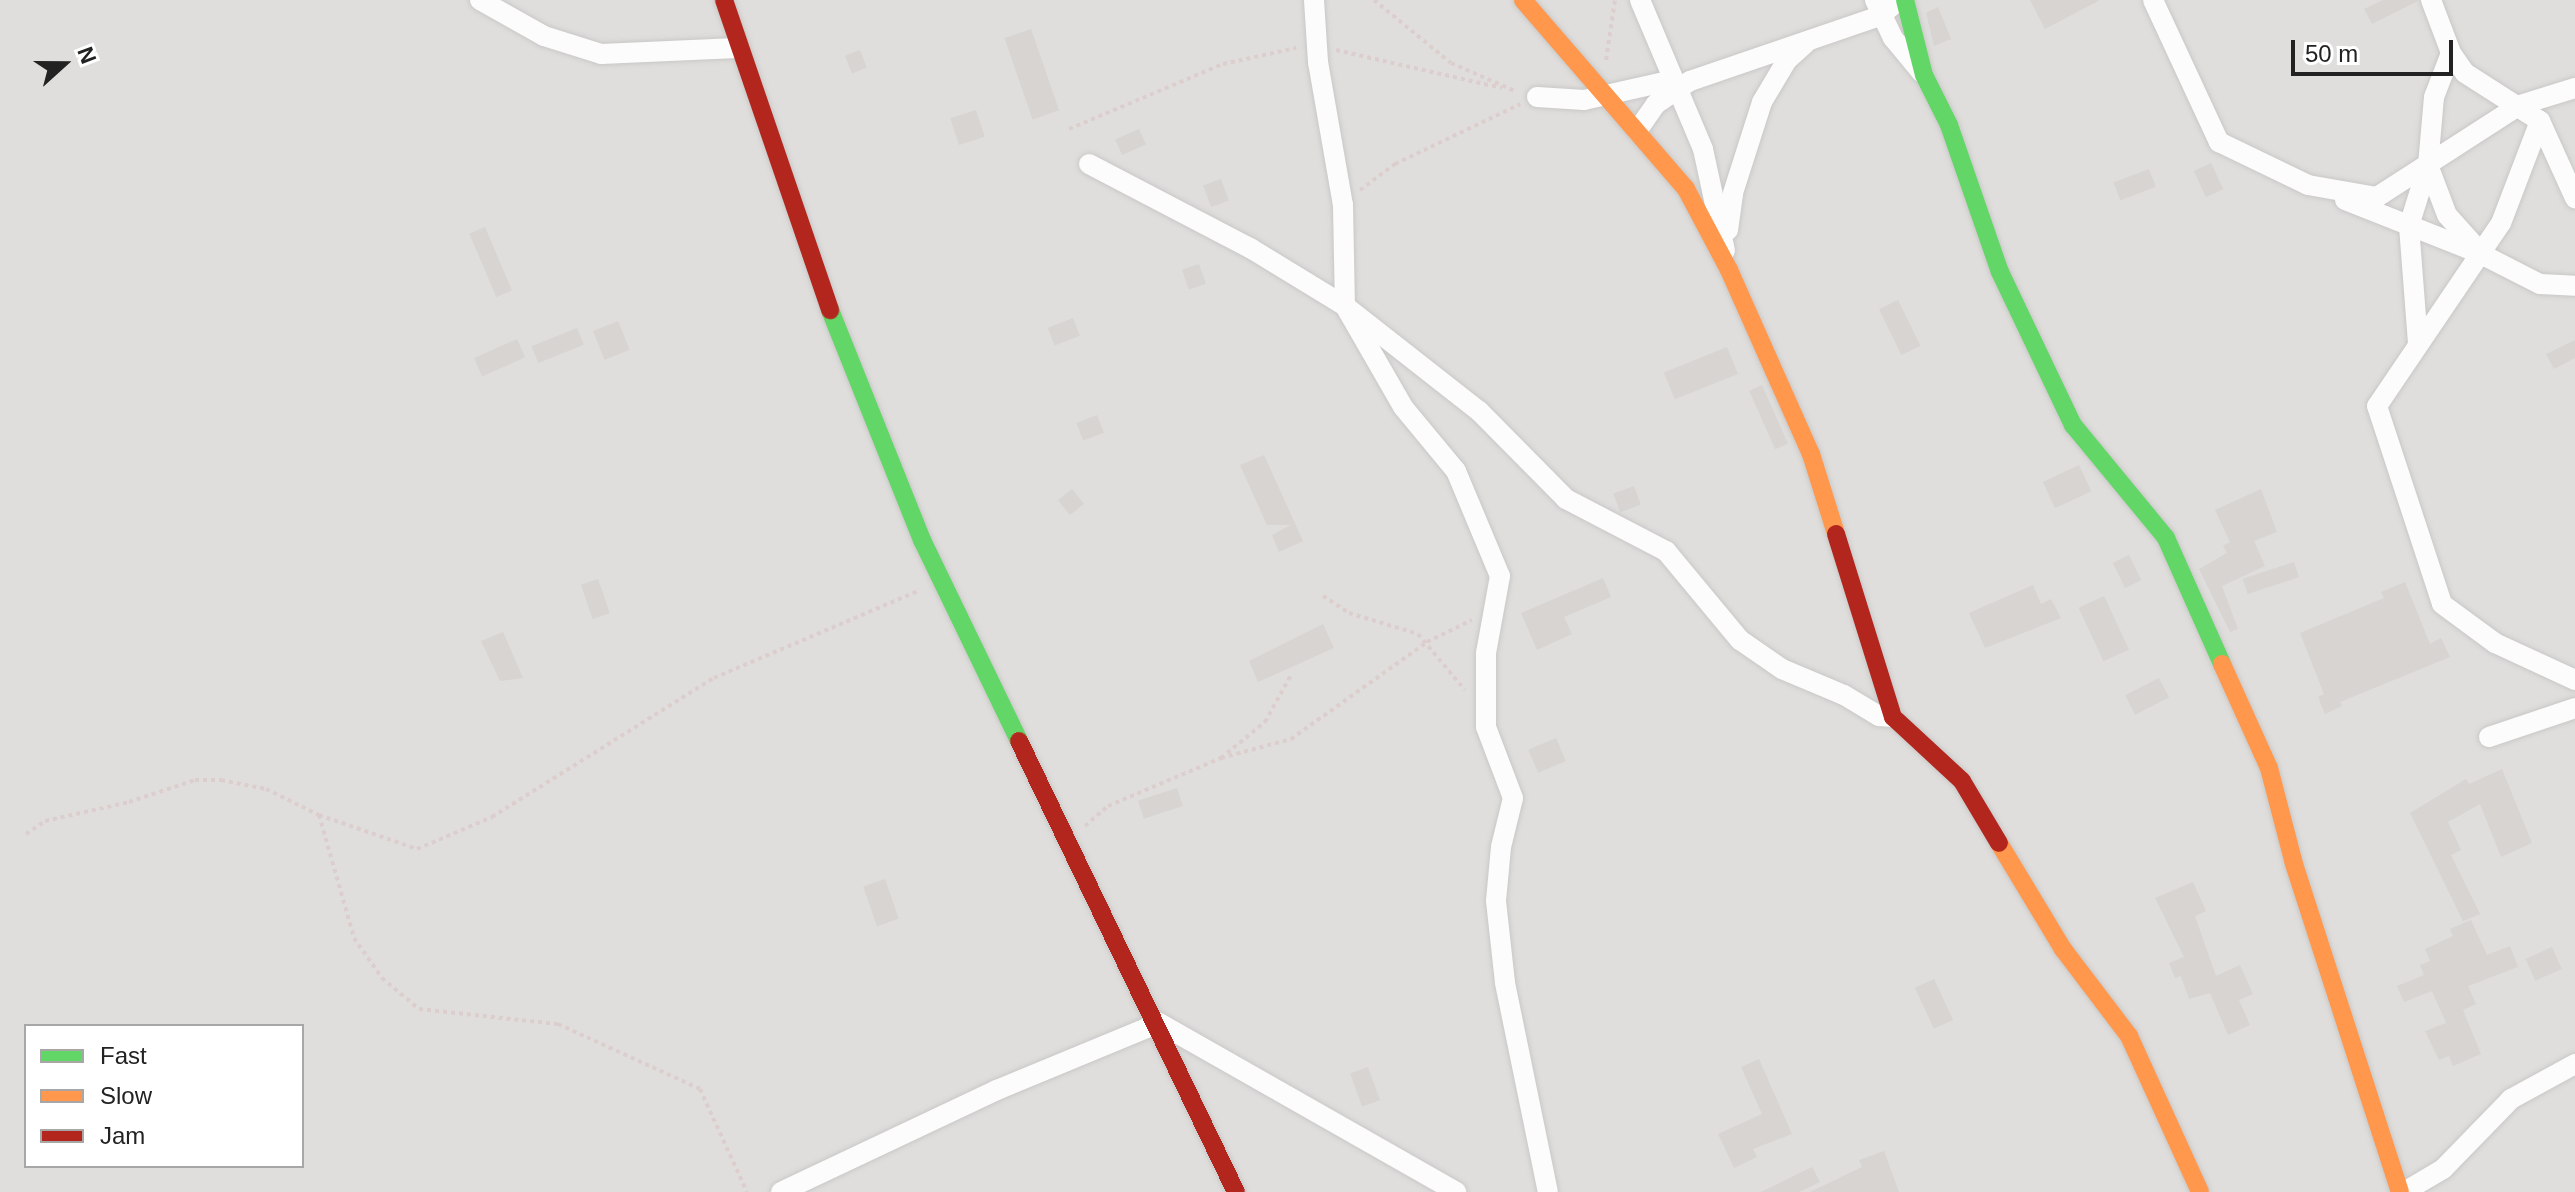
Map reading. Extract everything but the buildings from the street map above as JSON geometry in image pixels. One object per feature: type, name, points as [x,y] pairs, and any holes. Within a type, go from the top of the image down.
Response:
[{"type":"street","points":[[480,0],[544,36],[601,54],[737,48]]},
{"type":"street","points":[[724,0],[737,48],[844,350],[941,582],[1159,1023],[1236,1192]]},
{"type":"street","points":[[1314,0],[1318,46],[1343,205],[1345,306],[1403,407],[1456,471],[1495,554],[1500,576],[1486,653],[1486,727],[1513,798],[1501,847],[1496,901],[1505,983],[1548,1192]]},
{"type":"street","points":[[1523,0],[1686,189],[1729,270],[1811,454],[1893,717],[1962,781],[2063,949],[2129,1036],[2200,1192]]},
{"type":"street","points":[[1640,0],[1714,186],[1729,270]]},
{"type":"street","points":[[1840,25],[1861,0]]},
{"type":"street","points":[[1537,97],[1584,100],[1675,84],[1812,38],[1899,0]]},
{"type":"street","points":[[1905,0],[1924,75]]},
{"type":"street","points":[[2153,0],[2219,142],[2308,185],[2483,255],[2540,284],[2575,286]]},
{"type":"street","points":[[2431,0],[2451,53],[2465,73],[2520,105],[2540,121],[2575,198]]},
{"type":"street","points":[[1878,8],[1938,97],[2000,272],[2073,425],[2166,538],[2269,768],[2294,864],[2402,1192],[2443,1169],[2511,1099],[2575,1064]]},
{"type":"street","points":[[1729,270],[1733,193],[1762,102],[1787,60],[1812,38]]},
{"type":"street","points":[[2418,343],[2409,226],[2428,165],[2434,97],[2451,53]]},
{"type":"street","points":[[1637,131],[1675,84]]},
{"type":"street","points":[[2308,185],[2377,197],[2520,105],[2575,88]]},
{"type":"street","points":[[2540,121],[2501,223],[2483,255],[2418,343],[2377,406],[2442,604],[2495,643],[2575,680]]},
{"type":"street","points":[[1089,164],[1250,248],[1345,306],[1479,411],[1566,499],[1666,551],[1740,640],[1782,669],[1844,695],[1879,716],[1893,717]]},
{"type":"street","points":[[2428,165],[2447,215],[2483,255]]},
{"type":"street","points":[[2489,737],[2575,708]]},
{"type":"street","points":[[781,1192],[997,1090],[1159,1023]]},
{"type":"street","points":[[1159,1023],[1456,1192]]},
{"type":"path","points":[[1374,0],[1451,63],[1502,88]]},
{"type":"path","points":[[1605,95],[1615,0]]},
{"type":"path","points":[[1069,129],[1223,64],[1274,49],[1318,46],[1537,97]]},
{"type":"path","points":[[1343,205],[1395,164],[1537,97]]},
{"type":"path","points":[[26,834],[45,821],[129,802],[195,780],[266,789],[319,815],[417,849],[492,817],[714,678],[941,582]]},
{"type":"path","points":[[1323,596],[1349,613],[1406,628],[1427,642],[1458,678],[1486,727]]},
{"type":"path","points":[[1068,840],[1108,806],[1221,758],[1291,739],[1427,642],[1495,602]]},
{"type":"path","points":[[1221,758],[1265,722],[1291,675]]},
{"type":"path","points":[[319,815],[354,938],[382,978],[419,1009],[558,1024],[700,1089],[747,1192]]},
{"type":"shaded area","points":[[0,0],[2575,0],[2575,1192],[0,1192]]},
{"type":"traffic: fast","points":[[1905,0],[1924,75],[1949,125],[2000,272],[2073,425],[2166,538],[2222,664]]},
{"type":"traffic: fast","points":[[830,310],[922,540],[1019,741]]},
{"type":"traffic: slow","points":[[1523,0],[1686,189],[1729,270],[1811,454],[1836,534]]},
{"type":"traffic: slow","points":[[2222,664],[2269,768],[2294,864],[2400,1192]]},
{"type":"traffic: slow","points":[[1999,843],[2063,949],[2129,1036],[2200,1192]]},
{"type":"traffic: jam","points":[[724,0],[830,310]]},
{"type":"traffic: jam","points":[[1836,534],[1893,717],[1962,781],[1999,843]]},
{"type":"traffic: jam","points":[[1019,741],[1236,1192]]}]
